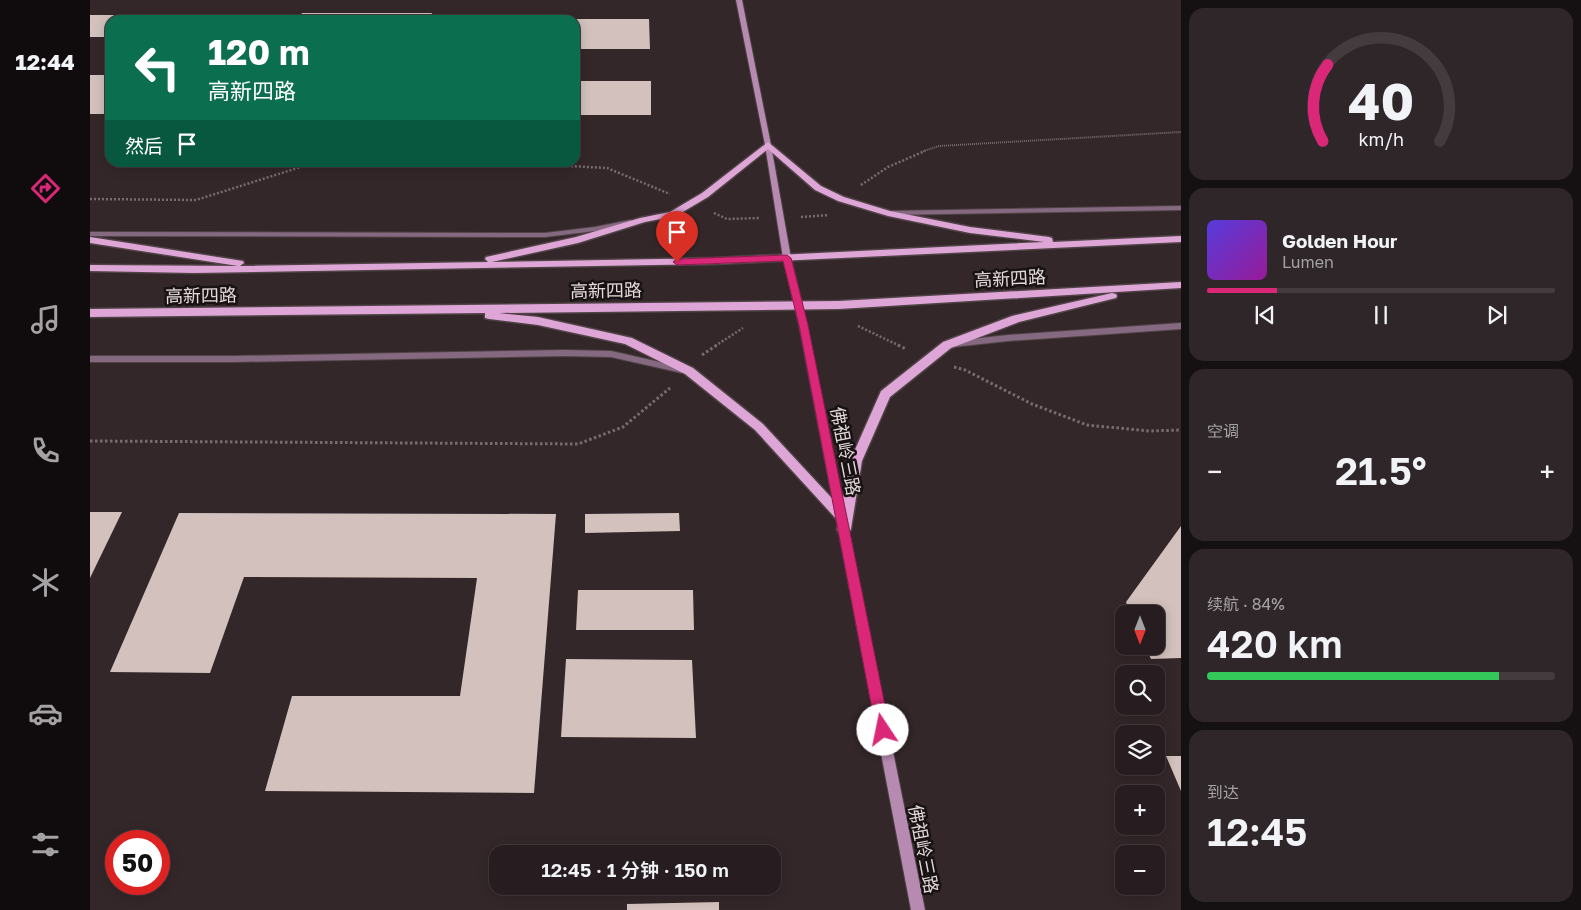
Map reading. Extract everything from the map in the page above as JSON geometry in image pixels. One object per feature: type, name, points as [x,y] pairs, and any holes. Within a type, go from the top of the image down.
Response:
[{"type":"main road","name":"佛祖岭三路","points":[[739,0],[768,145],[787,258],[843,523],[918,910]]},
{"type":"main road","points":[[453,266],[578,240],[643,220],[674,214],[692,203],[768,145],[818,188],[844,200],[888,212],[970,230],[1037,240],[1156,241]]},
{"type":"main road","name":"高新四路","points":[[90,268],[276,268],[714,262],[1181,239]]},
{"type":"main road","points":[[90,240],[276,268]]},
{"type":"main road","name":"高新四路","points":[[90,313],[839,305],[1181,285]]},
{"type":"main road","points":[[843,523],[856,461],[866,433],[885,394],[928,359],[947,345],[1016,319],[1083,302],[1163,286]]},
{"type":"main road","points":[[437,309],[538,321],[628,341],[690,371],[759,427],[843,523]]},
{"type":"lane","points":[[888,212],[1181,208]]},
{"type":"lane","points":[[90,234],[545,235],[595,229],[643,220]]},
{"type":"lane","points":[[947,345],[1008,338],[1181,326]]},
{"type":"lane","points":[[90,359],[234,359],[583,353],[611,354],[690,371]]},
{"type":"path","points":[[580,167],[607,168],[727,219],[827,216],[868,178],[902,159],[939,146],[1181,132]]},
{"type":"path","points":[[90,199],[196,200],[301,167]]},
{"type":"path","points":[[850,323],[928,359],[965,370],[1032,404],[1087,425],[1149,431],[1181,430]]},
{"type":"path","points":[[90,441],[578,444],[623,427],[690,371],[700,356],[744,328]]},
{"type":"building","points":[[302,13],[432,13],[431,15],[301,15]]},
{"type":"building","points":[[90,15],[105,15],[105,37],[90,37]]},
{"type":"building","points":[[580,19],[649,19],[650,49],[580,49]]},
{"type":"building","points":[[90,75],[105,75],[105,114],[90,114]]},
{"type":"building","points":[[580,81],[651,81],[651,115],[580,115]]},
{"type":"building","points":[[90,512],[122,512],[90,578]]},
{"type":"building","points":[[179,513],[556,514],[534,793],[265,791],[292,696],[460,696],[477,578],[244,577],[210,673],[110,672]]},
{"type":"building","points":[[679,513],[680,531],[585,533],[585,514]]},
{"type":"building","points":[[1181,526],[1181,658],[1151,659],[1149,655],[1165,655],[1165,605],[1127,605],[1126,602]]},
{"type":"building","points":[[578,590],[693,590],[694,630],[576,630]]},
{"type":"building","points":[[566,659],[692,660],[696,738],[561,737]]},
{"type":"building","points":[[1166,756],[1181,756],[1181,791]]},
{"type":"building","points":[[719,902],[719,910],[627,910],[627,904]]},
{"type":"route","points":[[677,262],[787,258],[804,325],[883,730]]}]
